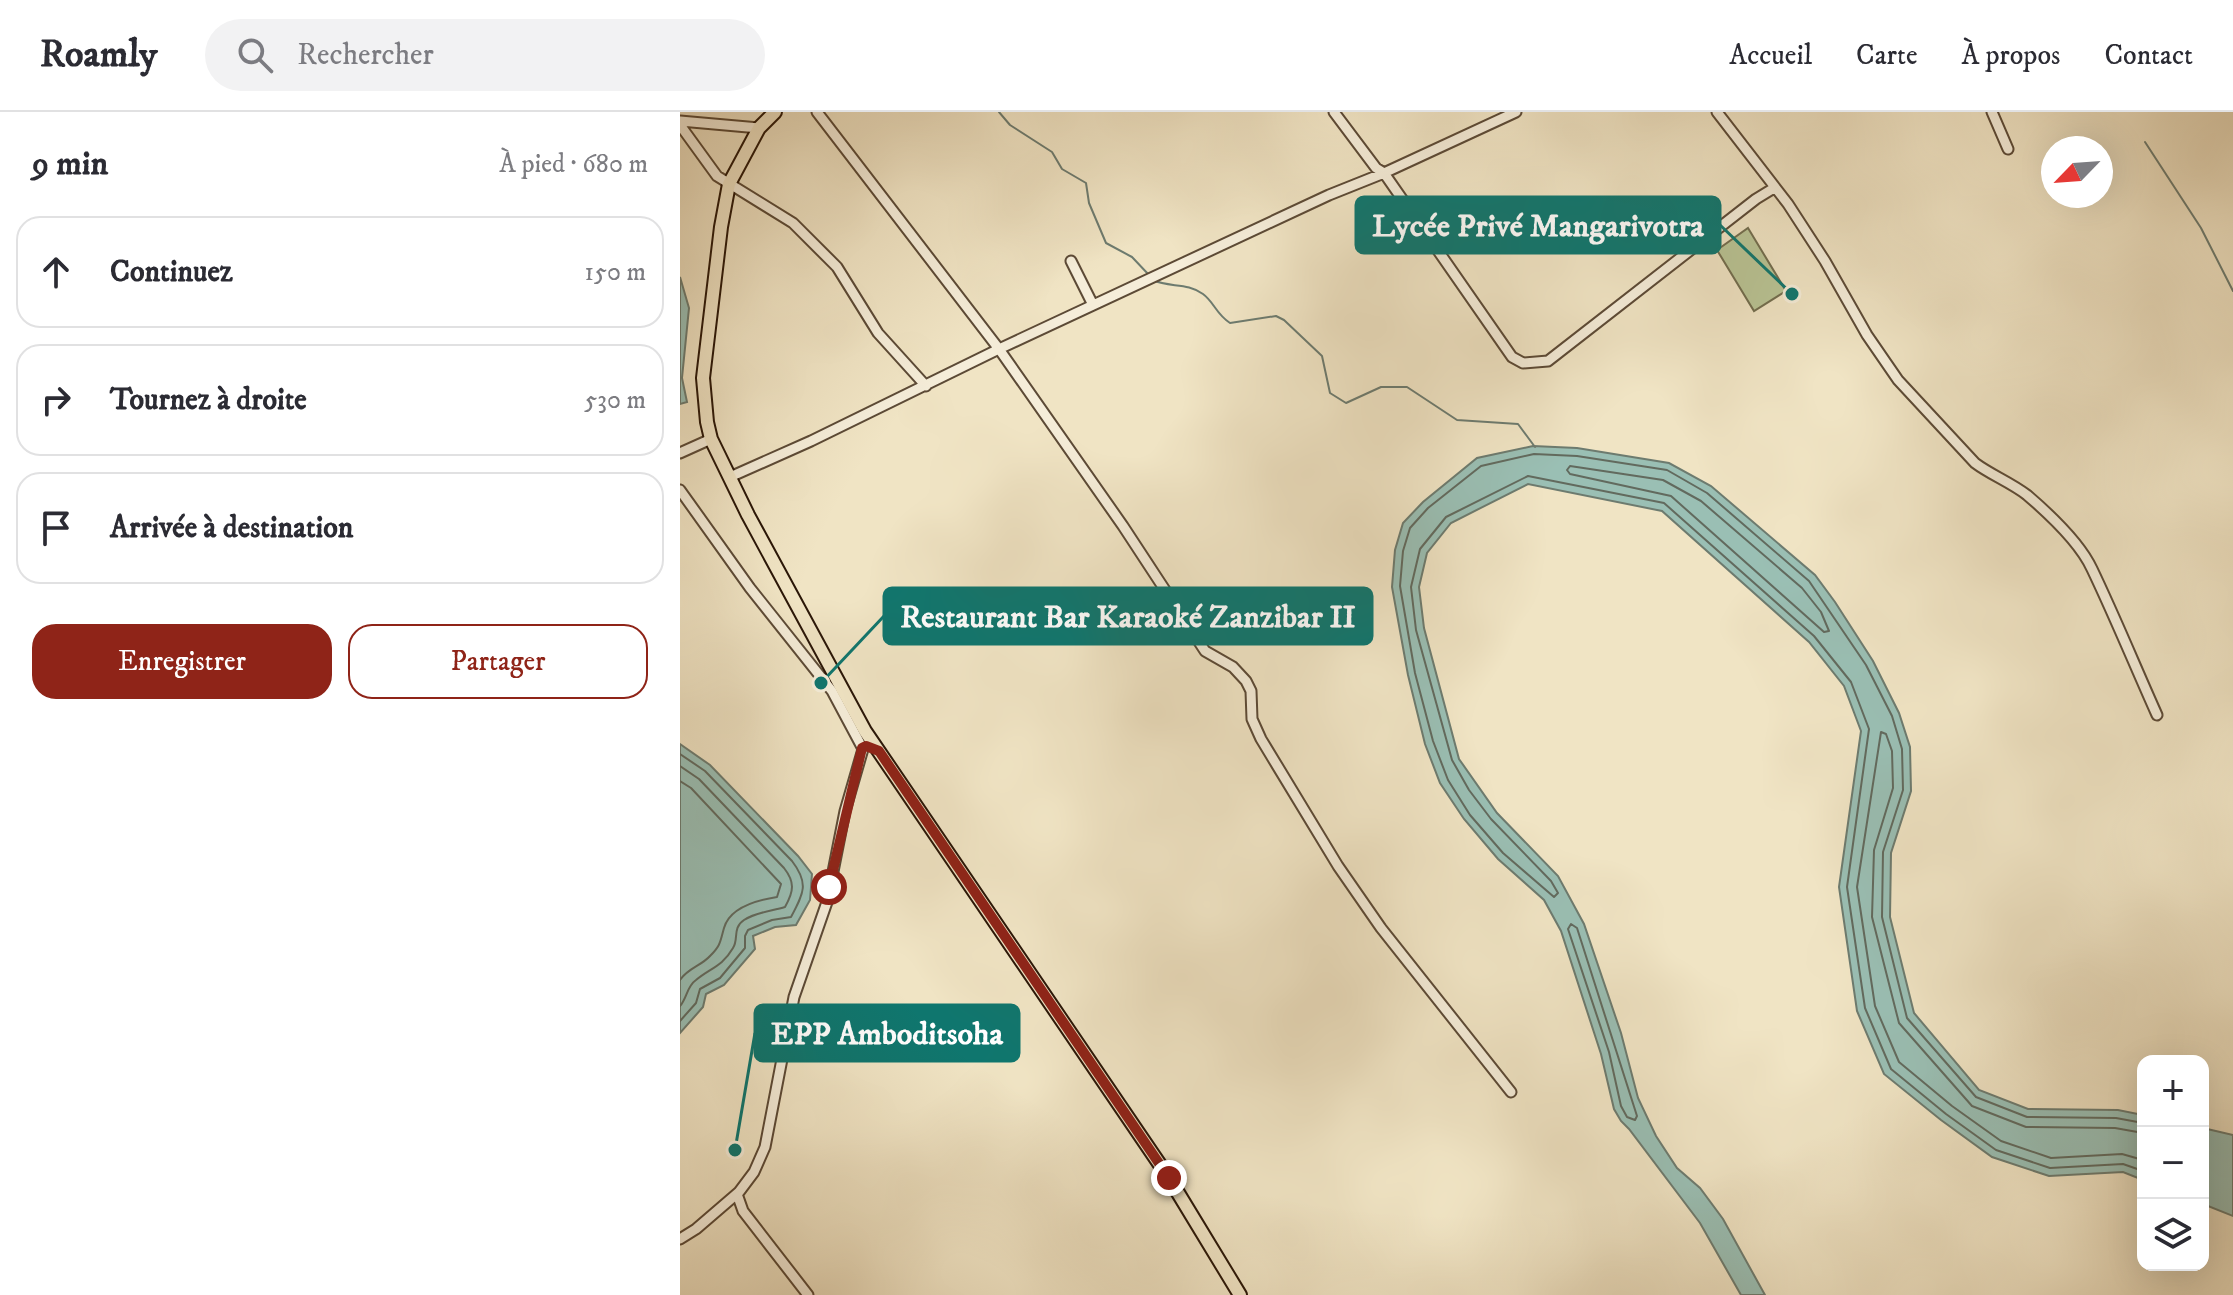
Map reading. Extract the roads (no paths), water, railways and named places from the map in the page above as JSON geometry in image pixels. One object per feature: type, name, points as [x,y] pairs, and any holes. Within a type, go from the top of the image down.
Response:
[{"type":"main road","points":[[775,112],[759,128],[729,184],[703,378],[711,439],[830,679],[844,692],[879,751],[1169,1178],[1240,1295]]},
{"type":"street","points":[[817,112],[999,349],[1123,526],[1205,651],[1233,667],[1247,682],[1256,730],[1330,854],[1407,962],[1511,1092]]},
{"type":"street","points":[[1334,112],[1376,168],[1384,173],[1512,357],[1523,363],[1548,361],[1774,188]]},
{"type":"street","points":[[730,477],[1329,195],[1516,112]]},
{"type":"street","points":[[1717,112],[1817,247],[1865,332],[1902,385],[1975,463],[2012,483],[2044,511],[2088,562],[2157,715]]},
{"type":"street","points":[[1992,112],[2008,149]]},
{"type":"street","points":[[680,123],[759,128]]},
{"type":"street","points":[[680,123],[717,176],[795,224],[837,267],[878,333],[926,386]]},
{"type":"street","points":[[1071,261],[1093,305]]},
{"type":"street","points":[[680,453],[711,439]]},
{"type":"street","points":[[680,490],[725,556],[830,679],[832,691],[856,733]]},
{"type":"street","points":[[680,1239],[737,1194],[754,1172],[765,1147],[794,997],[827,902],[845,811],[862,748],[844,692]]},
{"type":"street","points":[[862,748],[866,746],[879,751]]},
{"type":"street","points":[[737,1194],[742,1209],[808,1295]]},
{"type":"water","points":[[680,277],[689,308],[682,378],[687,402],[680,404]]},
{"type":"water","points":[[1533,446],[1577,448],[1669,463],[1711,486],[1815,575],[1873,661],[1899,713],[1910,747],[1911,791],[1891,853],[1890,917],[1914,1013],[1979,1090],[2028,1109],[2118,1110],[2137,1114],[2137,1178],[2123,1172],[2049,1176],[1992,1157],[1884,1074],[1857,1011],[1839,887],[1861,731],[1844,686],[1809,642],[1662,511],[1528,484],[1451,523],[1427,553],[1419,587],[1424,628],[1459,759],[1497,813],[1558,876],[1584,924],[1621,1033],[1638,1098],[1656,1136],[1677,1168],[1700,1188],[1723,1219],[1765,1295],[1741,1295],[1700,1223],[1614,1109],[1601,1054],[1561,931],[1544,900],[1498,859],[1464,819],[1440,783],[1425,744],[1408,675],[1392,587],[1395,550],[1403,523],[1423,502],[1477,458]]},
{"type":"water","points":[[680,744],[710,765],[812,874],[810,900],[796,925],[775,927],[753,936],[755,949],[724,985],[706,994],[703,1007],[680,1033]]},
{"type":"water","points":[[2209,1129],[2233,1135],[2233,1216],[2209,1206]]},
{"type":"waterway","points":[[999,112],[1010,125],[1052,152],[1062,169],[1086,183],[1089,203],[1106,243],[1132,257],[1149,275]]},
{"type":"waterway","points":[[2145,142],[2201,228],[2233,291]]},
{"type":"waterway","points":[[1153,280],[1197,290],[1230,323],[1276,316],[1284,320],[1322,356],[1330,393],[1346,403],[1381,387],[1407,387],[1457,420],[1518,424],[1535,447]]},
{"type":"place","name":"Lycée Privé Mangarivotra","points":[[1792,294]]},
{"type":"place","name":"Restaurant Bar Karaoké Zanzibar II","points":[[821,683]]},
{"type":"place","name":"EPP Amboditsoha","points":[[735,1150]]}]
